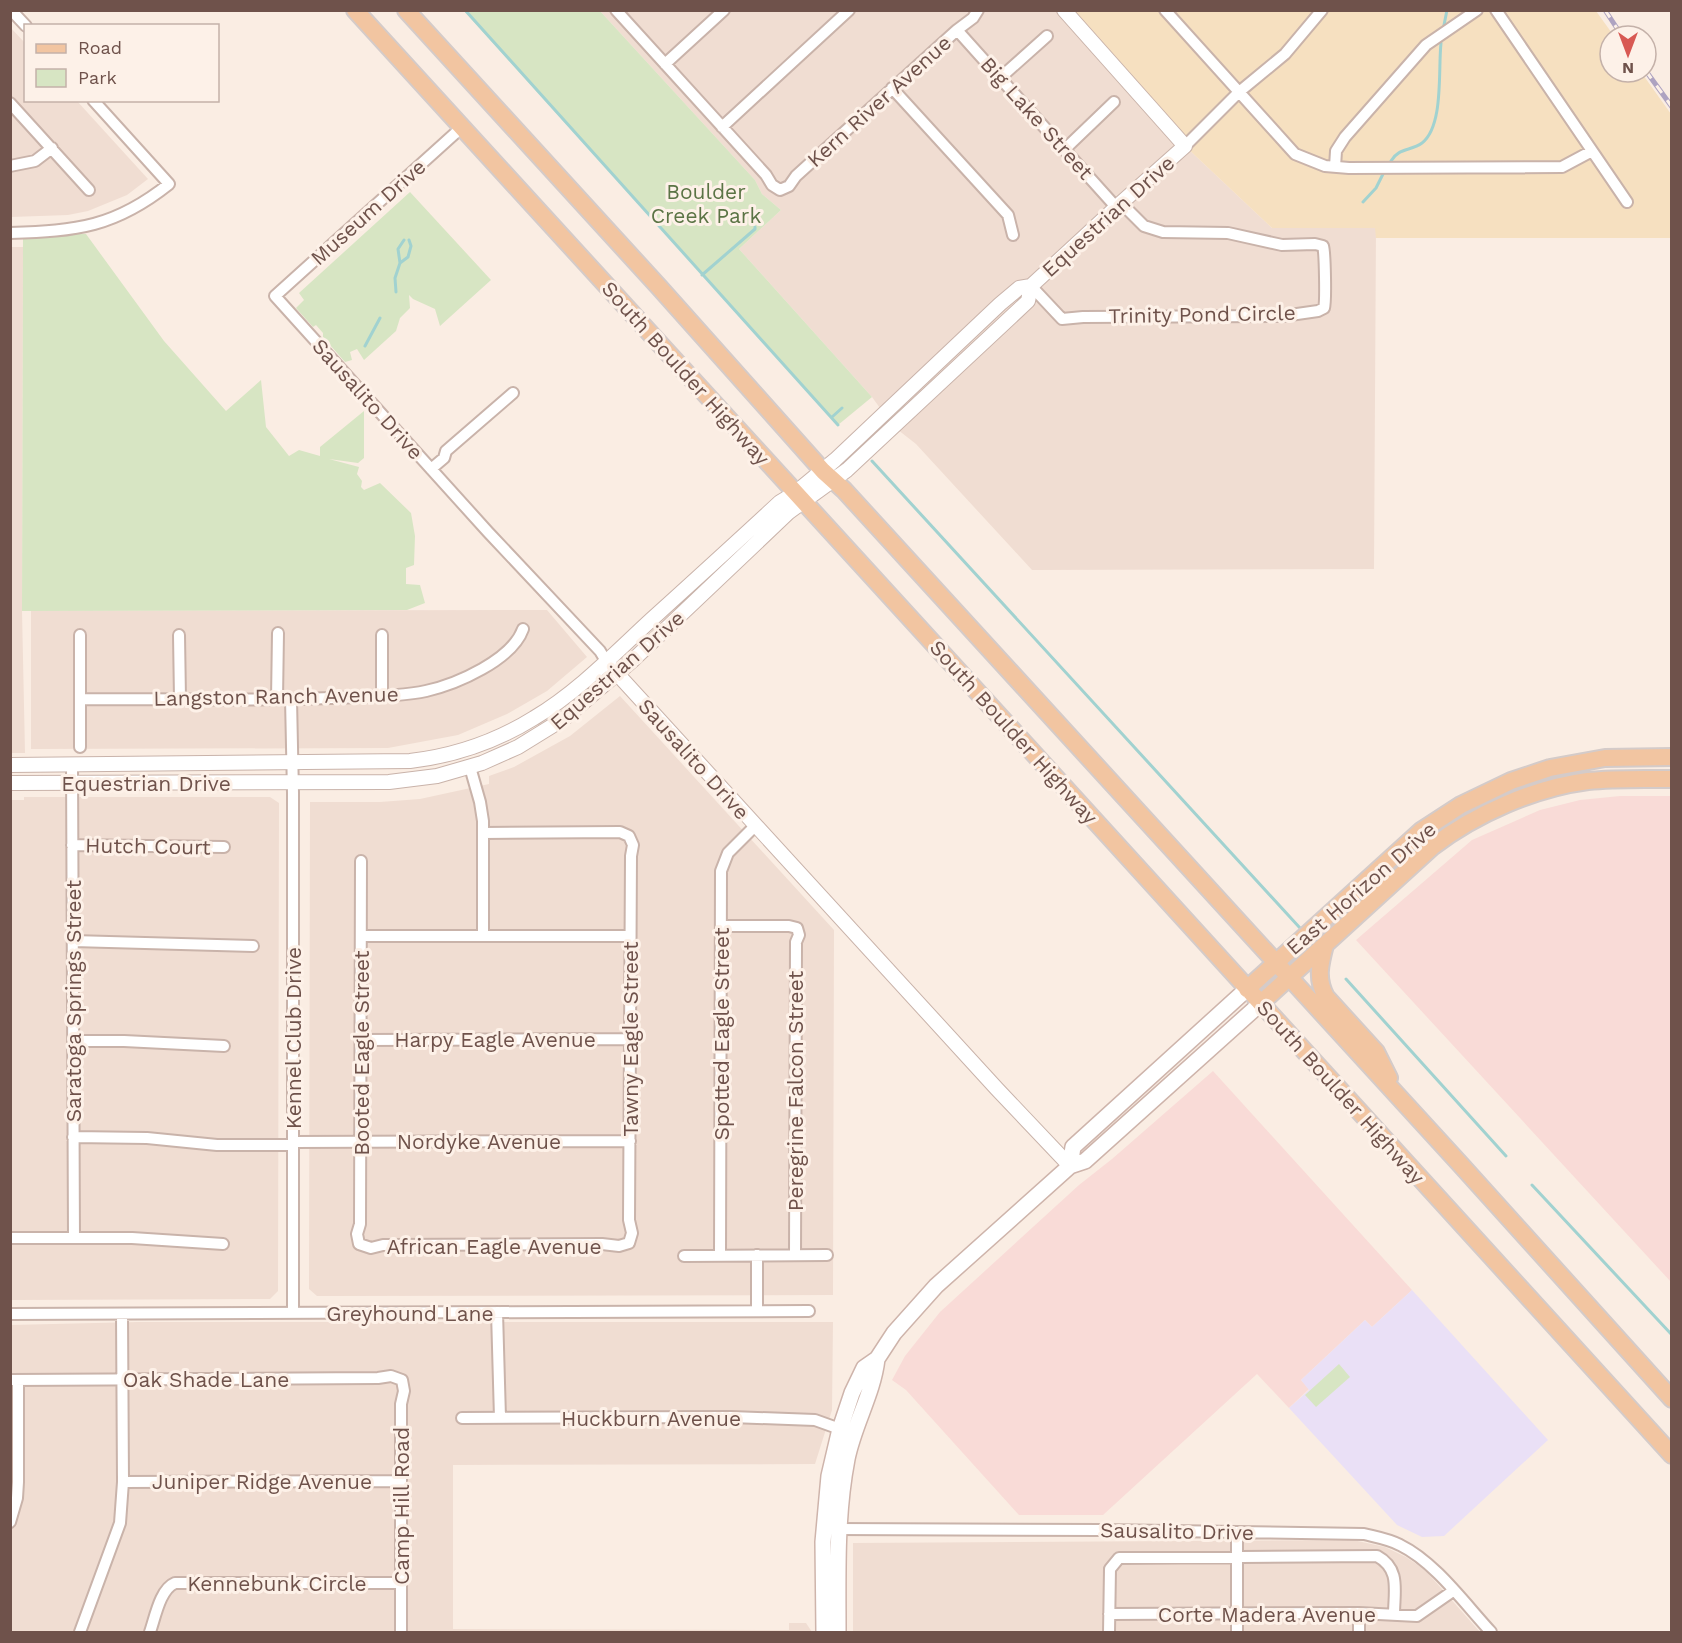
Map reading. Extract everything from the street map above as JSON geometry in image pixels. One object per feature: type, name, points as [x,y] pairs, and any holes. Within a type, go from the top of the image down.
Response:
[{"type":"main road","name":"South Boulder Highway","points":[[355,10],[1671,1455]]},
{"type":"main road","name":"South Boulder Highway","points":[[406,10],[659,286],[829,476],[1398,1095],[1671,1399]]},
{"type":"main road","name":"East Horizon Drive","points":[[1247,989],[1421,831],[1447,814],[1500,786],[1550,768],[1605,758],[1671,757]]},
{"type":"main road","points":[[1605,758],[1608,780]]},
{"type":"main road","name":"East Horizon Drive","points":[[1261,1003],[1450,833],[1530,796],[1557,787],[1608,780],[1671,779]]},
{"type":"main road","points":[[1447,814],[1450,833]]},
{"type":"main road","points":[[1325,945],[1319,975],[1320,986],[1326,997],[1376,1052],[1398,1095]]},
{"type":"main road","points":[[1070,1166],[1073,1147],[1247,989]]},
{"type":"main road","points":[[824,1632],[832,1529],[840,1506],[848,1456],[861,1411],[875,1380],[878,1359],[894,1333],[936,1286],[1070,1166],[1085,1161],[1261,1003]]},
{"type":"main road","points":[[838,1632],[829,1476],[840,1429],[864,1368],[878,1359]]},
{"type":"street","points":[[11,10],[24,24]]},
{"type":"street","points":[[616,10],[722,127],[849,10]]},
{"type":"street","points":[[665,64],[724,10]]},
{"type":"street","name":"Kern River Avenue","points":[[722,127],[766,175],[772,185],[780,190],[789,186],[796,176],[973,18],[978,10]]},
{"type":"street","points":[[1064,10],[1185,146],[1239,92],[1285,54],[1322,10]]},
{"type":"street","points":[[1181,10],[1169,15],[1295,154],[1325,166],[1562,167],[1592,151]]},
{"type":"street","points":[[1335,167],[1336,151],[1345,137],[1426,45],[1477,10]]},
{"type":"street","points":[[1496,10],[1627,202]]},
{"type":"street","name":"Big Lake Street","points":[[957,30],[1119,205]]},
{"type":"street","points":[[1000,78],[1047,36]]},
{"type":"street","points":[[892,88],[1008,215],[1013,235]]},
{"type":"street","points":[[10,233],[67,230],[104,221],[135,208],[168,183],[95,102]]},
{"type":"street","points":[[1065,149],[1114,102]]},
{"type":"street","points":[[10,103],[89,190]]},
{"type":"street","name":"Museum Drive","points":[[275,296],[461,128]]},
{"type":"street","name":"Equestrian Drive","points":[[10,783],[293,783],[411,780],[470,767],[518,747],[542,734],[588,700],[617,674],[789,512],[799,498],[829,476],[1028,301],[1031,286],[1185,146]]},
{"type":"street","points":[[10,166],[35,161],[52,148]]},
{"type":"street","name":"Trinity Pond Circle","points":[[1031,286],[1062,319],[1070,320],[1083,317],[1283,316],[1324,308],[1326,254],[1323,246],[1315,244],[1282,245],[1228,233],[1163,232],[1144,226],[1119,205]]},
{"type":"street","name":"Sausalito Drive","points":[[275,296],[488,532],[600,651],[606,662],[755,826],[1070,1166]]},
{"type":"street","points":[[429,466],[444,458],[446,451],[513,393]]},
{"type":"street","name":"Equestrian Drive","points":[[10,765],[402,762],[430,759],[453,753],[492,739],[534,719],[559,701],[606,662],[780,502],[799,498]]},
{"type":"street","name":"Langston Ranch Avenue","points":[[80,699],[291,699],[426,691],[474,673],[505,654],[519,640],[522,629]]},
{"type":"street","points":[[277,699],[278,633]]},
{"type":"street","points":[[80,635],[80,747]]},
{"type":"street","points":[[179,635],[180,699]]},
{"type":"street","points":[[382,635],[382,695]]},
{"type":"street","name":"Kennel Club Drive","points":[[291,699],[293,783],[292,1313]]},
{"type":"street","name":"Saratoga Springs Street","points":[[72,764],[74,1238]]},
{"type":"street","points":[[470,767],[480,802],[483,833],[483,936]]},
{"type":"street","name":"Spotted Eagle Street","points":[[720,1256],[723,861],[734,845],[755,826]]},
{"type":"street","name":"Tawny Eagle Street","points":[[483,833],[620,832],[629,836],[633,845],[630,936],[629,1220],[632,1233],[629,1243]]},
{"type":"street","name":"Hutch Court","points":[[72,845],[224,847]]},
{"type":"street","name":"Booted Eagle Street","points":[[359,1244],[357,1234],[360,1224],[361,1142],[361,861]]},
{"type":"street","name":"Peregrine Falcon Street","points":[[721,927],[789,926],[797,928],[799,935],[796,942],[795,1255]]},
{"type":"street","points":[[361,936],[630,936]]},
{"type":"street","points":[[73,941],[253,946]]},
{"type":"street","name":"Harpy Eagle Avenue","points":[[361,1040],[630,1039]]},
{"type":"street","points":[[73,1041],[224,1046]]},
{"type":"street","name":"Nordyke Avenue","points":[[73,1137],[147,1138],[217,1145],[630,1141]]},
{"type":"street","points":[[10,1238],[132,1238],[223,1244]]},
{"type":"street","name":"African Eagle Avenue","points":[[359,1244],[370,1248],[383,1245],[602,1244],[619,1246],[629,1243]]},
{"type":"street","points":[[757,1255],[757,1311]]},
{"type":"street","points":[[684,1256],[827,1255]]},
{"type":"street","name":"Greyhound Lane","points":[[10,1314],[809,1311]]},
{"type":"street","points":[[497,1312],[500,1418]]},
{"type":"street","points":[[80,1632],[116,1539],[122,1504],[122,1314]]},
{"type":"street","name":"Oak Shade Lane","points":[[14,1380],[378,1378],[390,1376],[402,1380]]},
{"type":"street","points":[[10,1522],[17,1498],[14,1482],[14,1380]]},
{"type":"street","name":"Camp Hill Road","points":[[401,1632],[401,1404],[404,1391],[402,1380]]},
{"type":"street","name":"Huckburn Avenue","points":[[462,1418],[731,1417],[814,1420],[840,1429]]},
{"type":"street","name":"Juniper Ridge Avenue","points":[[123,1482],[401,1481]]},
{"type":"street","name":"Sausalito Drive","points":[[832,1529],[1350,1533],[1382,1538],[1399,1544],[1416,1554],[1491,1632]]},
{"type":"street","points":[[1237,1532],[1237,1632]]},
{"type":"street","points":[[1109,1632],[1110,1569],[1114,1561],[1119,1558],[1377,1556],[1388,1562],[1394,1573],[1394,1615]]},
{"type":"street","name":"Kennebunk Circle","points":[[150,1632],[163,1594],[168,1586],[175,1583],[401,1583]]},
{"type":"street","name":"Corte Madera Avenue","points":[[1109,1614],[1359,1613],[1417,1616],[1453,1591]]},
{"type":"street","points":[[1359,1613],[1359,1632]]},
{"type":"shaded area","points":[[600,11],[1057,11],[1185,146],[1272,228],[1376,228],[1374,569],[1032,570],[916,444],[893,426],[872,397],[739,249],[781,210],[762,194],[755,180]]},
{"type":"shaded area","points":[[10,27],[24,42],[24,102],[78,102],[148,179],[127,195],[88,211],[68,215],[11,217]]},
{"type":"shaded area","points":[[10,247],[23,247],[22,611],[25,753],[10,753]]},
{"type":"shaded area","points":[[547,610],[587,657],[547,691],[507,714],[458,735],[388,748],[31,749],[31,611]]},
{"type":"shaded area","points":[[620,696],[834,930],[833,1295],[317,1296],[309,1289],[310,802],[380,802],[420,799],[489,784],[489,776],[514,767],[570,736]]},
{"type":"shaded area","points":[[1620,796],[1671,796],[1671,1282],[1356,940],[1472,840],[1540,810],[1580,800]]},
{"type":"shaded area","points":[[24,797],[270,797],[279,803],[278,1291],[270,1299],[11,1300],[10,800],[24,800]]},
{"type":"shaded area","points":[[1213,1071],[1412,1290],[1372,1327],[1365,1320],[1301,1380],[1309,1389],[1289,1408],[1257,1374],[1103,1515],[1019,1515],[906,1390],[892,1380],[905,1356],[940,1312],[1079,1185]]},
{"type":"shaded area","points":[[1412,1290],[1548,1440],[1444,1536],[1422,1537],[1397,1525],[1289,1408],[1309,1390],[1301,1380],[1365,1320],[1372,1327]]},
{"type":"shaded area","points":[[139,1322],[833,1322],[832,1410],[815,1464],[453,1465],[453,1629],[789,1630],[789,1623],[806,1623],[812,1632],[11,1632],[10,1325]]},
{"type":"shaded area","points":[[1353,1540],[1385,1547],[1425,1570],[1480,1632],[853,1632],[853,1543]]},
{"type":"green space","name":"Boulder Creek Park","points":[[464,11],[600,11],[755,180],[762,194],[781,210],[739,249],[872,397],[838,425]]},
{"type":"green space","points":[[410,192],[491,280],[440,326],[435,309],[409,295],[410,308],[400,318],[396,331],[364,360],[357,349],[350,352],[352,360],[345,362],[323,337],[323,333],[316,325],[313,327],[296,308],[304,300],[299,293]]},
{"type":"green space","points":[[23,234],[86,234],[164,341],[226,411],[261,380],[266,427],[289,456],[299,450],[320,456],[320,447],[364,411],[364,458],[358,463],[329,459],[359,467],[357,474],[364,490],[380,483],[411,513],[415,536],[414,565],[406,568],[406,584],[420,585],[425,603],[407,610],[22,611]]},
{"type":"green space","points":[[1339,1364],[1350,1377],[1316,1407],[1305,1395]]},
{"type":"sand","points":[[1068,11],[1596,11],[1605,24],[1598,24],[1598,84],[1650,84],[1671,114],[1671,238],[1376,238],[1375,228],[1272,228],[1185,146]]},
{"type":"waterway","points":[[465,10],[838,425]]},
{"type":"waterway","points":[[1444,25],[1447,10]]},
{"type":"waterway","points":[[1391,161],[1397,154],[1422,143],[1434,124],[1439,97],[1441,43]]},
{"type":"waterway","points":[[1363,202],[1376,188],[1385,170]]},
{"type":"waterway","points":[[702,275],[755,227]]},
{"type":"waterway","points":[[396,292],[395,278],[400,263],[398,249],[404,240]]},
{"type":"waterway","points":[[400,263],[408,257],[411,246],[409,240]]},
{"type":"waterway","points":[[365,346],[380,318]]},
{"type":"waterway","points":[[832,417],[842,408]]},
{"type":"waterway","points":[[872,461],[1300,928]]},
{"type":"waterway","points":[[1346,979],[1506,1156]]},
{"type":"waterway","points":[[1532,1185],[1672,1335]]},
{"type":"railway","points":[[1605,10],[1614,24]]},
{"type":"railway","points":[[1655,84],[1672,107]]}]
